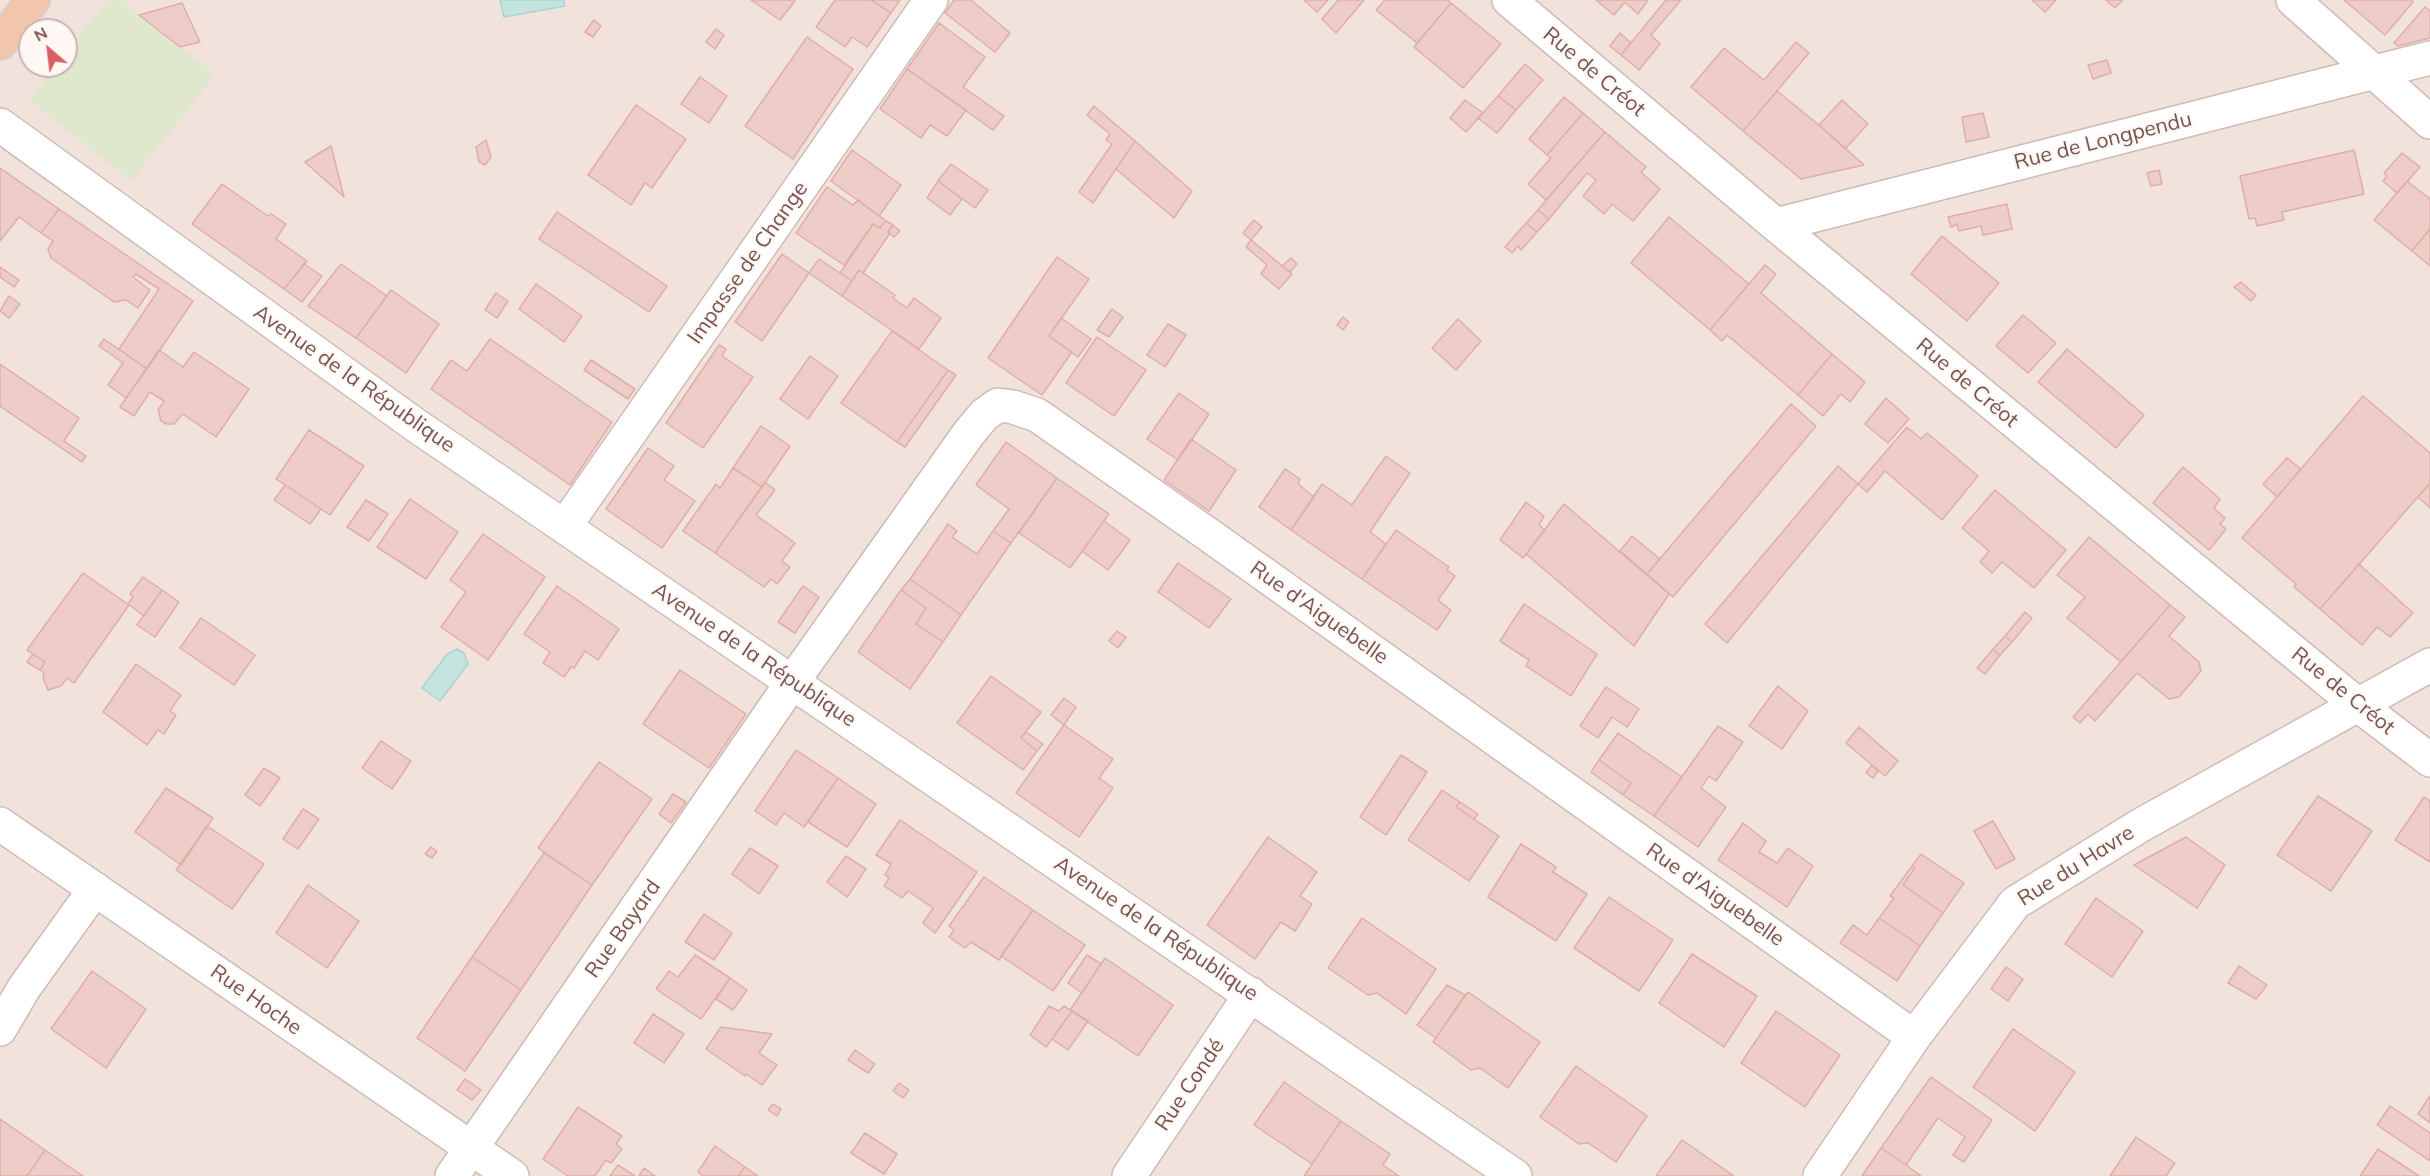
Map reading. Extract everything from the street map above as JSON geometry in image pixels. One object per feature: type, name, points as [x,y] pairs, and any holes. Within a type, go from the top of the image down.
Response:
[{"type":"main road","points":[[0,43],[33,0]]},
{"type":"street","name":"Impasse de Change","points":[[565,526],[931,0]]},
{"type":"street","name":"Rue de Créot","points":[[1509,0],[1776,225],[2358,705],[2430,760]]},
{"type":"street","points":[[2293,0],[2430,122]]},
{"type":"street","name":"Rue de Longpendu","points":[[1776,225],[2430,58]]},
{"type":"street","name":"Avenue de la République","points":[[0,125],[405,417],[1515,1176]]},
{"type":"street","name":"Rue d'Aiguebelle","points":[[793,681],[969,433],[984,415],[998,405],[1013,407],[1037,415],[1200,528],[1914,1037]]},
{"type":"street","name":"Rue du Havre","points":[[1820,1176],[1914,1037],[2015,903],[2140,825],[2430,665]]},
{"type":"street","name":"Rue Bayard","points":[[452,1176],[793,681]]},
{"type":"street","name":"Rue Hoche","points":[[0,824],[512,1176]]},
{"type":"street","points":[[0,1029],[24,988],[95,889]]},
{"type":"street","name":"Rue Condé","points":[[1130,1176],[1251,994]]},
{"type":"shaded area","points":[[0,0],[2430,0],[2430,1176],[0,1176]]},
{"type":"green space","points":[[108,0],[121,0],[215,75],[131,181],[29,100],[46,78],[78,78],[78,38]]},
{"type":"water","points":[[500,0],[564,0],[565,6],[504,17]]},
{"type":"water","points":[[457,649],[464,653],[468,664],[440,701],[422,688],[447,654]]},
{"type":"building","points":[[751,0],[794,0],[795,1],[780,20]]},
{"type":"building","points":[[835,0],[871,0],[891,13],[867,47],[852,37],[845,47],[816,27]]},
{"type":"building","points":[[871,0],[900,0],[891,13]]},
{"type":"building","points":[[954,0],[971,0],[1010,33],[995,52],[945,13]]},
{"type":"building","points":[[1304,0],[1328,0],[1317,12]]},
{"type":"building","points":[[1338,0],[1364,0],[1336,33],[1322,19]]},
{"type":"building","points":[[1385,0],[1448,0],[1451,3],[1417,43],[1376,10]]},
{"type":"building","points":[[1596,0],[1648,0],[1638,14],[1625,2],[1614,15]]},
{"type":"building","points":[[1666,0],[1681,0],[1651,35],[1660,44],[1639,70],[1621,55]]},
{"type":"building","points":[[2032,0],[2056,0],[2045,12]]},
{"type":"building","points":[[2106,0],[2123,0],[2115,8]]},
{"type":"building","points":[[2344,0],[2411,0],[2413,2],[2385,35]]},
{"type":"building","points":[[182,3],[200,42],[180,47],[139,15]]},
{"type":"building","points":[[1451,3],[1501,44],[1463,88],[1414,47]]},
{"type":"building","points":[[2425,7],[2430,11],[2430,38],[2398,46],[2394,43]]},
{"type":"building","points":[[594,20],[601,26],[593,37],[585,32]]},
{"type":"building","points":[[939,23],[985,57],[963,87],[1004,116],[993,130],[907,69]]},
{"type":"building","points":[[716,29],[724,35],[715,49],[706,42]]},
{"type":"building","points":[[1620,33],[1631,43],[1621,55],[1610,46]]},
{"type":"building","points":[[807,37],[853,69],[793,159],[745,126]]},
{"type":"building","points":[[1796,42],[1809,53],[1743,131],[1691,87],[1724,48],[1764,80]]},
{"type":"building","points":[[2107,60],[2111,73],[2093,79],[2088,65]]},
{"type":"building","points":[[1525,64],[1543,80],[1516,110],[1498,96]]},
{"type":"building","points":[[907,69],[966,110],[947,136],[930,125],[921,138],[880,109]]},
{"type":"building","points":[[700,77],[727,96],[709,123],[681,104]]},
{"type":"building","points":[[1777,91],[1864,165],[1801,179],[1743,131]]},
{"type":"building","points":[[1498,96],[1516,110],[1497,133],[1478,118]]},
{"type":"building","points":[[1564,97],[1583,113],[1547,155],[1529,139]]},
{"type":"building","points":[[1465,100],[1483,113],[1466,132],[1450,118]]},
{"type":"building","points":[[1842,100],[1868,124],[1845,149],[1819,125]]},
{"type":"building","points":[[636,105],[686,139],[652,188],[645,183],[631,205],[588,175]]},
{"type":"building","points":[[1094,106],[1135,141],[1093,203],[1079,192],[1112,144],[1106,140],[1110,134],[1087,115]]},
{"type":"building","points":[[1583,113],[1605,132],[1546,200],[1528,184],[1551,158],[1547,155]]},
{"type":"building","points":[[1983,113],[1989,137],[1966,142],[1962,117]]},
{"type":"building","points":[[1605,132],[1646,167],[1641,172],[1660,189],[1633,221],[1612,204],[1604,214],[1583,196],[1596,180],[1587,173],[1549,219],[1538,210]]},
{"type":"building","points":[[486,140],[491,157],[485,165],[479,162],[476,147]]},
{"type":"building","points":[[1135,141],[1192,191],[1174,218],[1116,169]]},
{"type":"building","points":[[331,146],[344,197],[305,162]]},
{"type":"building","points":[[852,150],[901,185],[879,216],[831,181]]},
{"type":"building","points":[[2354,150],[2364,194],[2282,212],[2284,220],[2257,226],[2255,218],[2249,219],[2240,176]]},
{"type":"building","points":[[2402,153],[2420,167],[2397,193],[2383,181],[2387,176],[2384,173]]},
{"type":"building","points":[[951,164],[988,190],[975,208],[938,181]]},
{"type":"building","points":[[0,168],[59,209],[41,233],[19,217],[0,241]]},
{"type":"building","points":[[2159,170],[2162,184],[2151,186],[2147,173]]},
{"type":"building","points":[[938,181],[962,199],[950,215],[927,198]]},
{"type":"building","points":[[2407,181],[2430,199],[2430,229],[2412,251],[2374,220]]},
{"type":"building","points":[[222,184],[268,216],[271,214],[286,224],[276,239],[307,261],[284,289],[192,224]]},
{"type":"building","points":[[827,187],[853,205],[858,200],[886,221],[880,228],[873,224],[844,265],[796,233]]},
{"type":"building","points":[[2007,204],[2012,229],[1983,235],[1981,226],[1959,231],[1957,224],[1951,227],[1948,217]]},
{"type":"building","points":[[59,209],[193,301],[147,369],[119,349],[159,289],[136,274],[133,277],[150,290],[138,308],[126,300],[114,302],[51,258],[48,249],[53,241],[41,233]]},
{"type":"building","points":[[1538,210],[1549,219],[1537,232],[1526,223]]},
{"type":"building","points":[[557,212],[667,286],[649,312],[539,239]]},
{"type":"building","points":[[1669,217],[1749,284],[1710,330],[1631,263]]},
{"type":"building","points":[[1254,220],[1262,227],[1251,240],[1243,233]]},
{"type":"building","points":[[886,221],[893,225],[888,232],[890,233],[863,273],[859,270],[852,281],[840,273],[873,224],[880,228]]},
{"type":"building","points":[[1526,223],[1537,232],[1521,250],[1518,246],[1512,253],[1505,247]]},
{"type":"building","points":[[893,225],[900,231],[894,237],[888,232]]},
{"type":"building","points":[[2430,229],[2430,266],[2412,251]]},
{"type":"building","points":[[1942,236],[1999,283],[1967,321],[1911,274]]},
{"type":"building","points":[[1251,240],[1292,274],[1279,289],[1261,274],[1267,265],[1246,247]]},
{"type":"building","points":[[782,254],[809,273],[762,341],[735,322]]},
{"type":"building","points":[[1057,257],[1089,279],[1049,336],[1072,352],[1042,395],[988,358]]},
{"type":"building","points":[[1291,258],[1297,264],[1290,272],[1282,266]]},
{"type":"building","points":[[819,259],[852,281],[842,296],[809,273]]},
{"type":"building","points":[[304,264],[322,276],[302,302],[284,289]]},
{"type":"building","points":[[341,264],[387,296],[356,338],[308,306]]},
{"type":"building","points":[[1765,265],[1776,274],[1761,293],[1832,354],[1798,395],[1727,335],[1722,341],[1710,330]]},
{"type":"building","points":[[0,267],[19,280],[14,287],[0,277]]},
{"type":"building","points":[[859,270],[895,295],[893,298],[907,308],[914,298],[941,318],[919,349],[842,296]]},
{"type":"building","points":[[2241,282],[2256,295],[2251,301],[2234,287]]},
{"type":"building","points":[[536,284],[582,316],[564,342],[519,309]]},
{"type":"building","points":[[391,290],[439,324],[406,373],[356,338]]},
{"type":"building","points":[[496,293],[508,301],[497,318],[485,310]]},
{"type":"building","points":[[9,296],[20,304],[9,318],[0,311]]},
{"type":"building","points":[[1112,309],[1123,317],[1109,337],[1097,330]]},
{"type":"building","points":[[2023,315],[2056,343],[2028,373],[1996,346]]},
{"type":"building","points":[[1343,317],[1349,322],[1343,330],[1337,325]]},
{"type":"building","points":[[1061,318],[1091,339],[1078,357],[1049,336]]},
{"type":"building","points":[[1458,319],[1481,341],[1456,370],[1432,348]]},
{"type":"building","points":[[1168,324],[1186,335],[1165,367],[1147,355]]},
{"type":"building","points":[[892,331],[948,370],[897,442],[841,403]]},
{"type":"building","points":[[1097,337],[1146,370],[1114,416],[1066,383]]},
{"type":"building","points":[[104,339],[147,369],[126,398],[108,385],[123,363],[99,346]]},
{"type":"building","points":[[490,339],[612,422],[570,485],[431,389],[451,360],[467,371]]},
{"type":"building","points":[[719,345],[726,349],[722,356],[753,377],[703,448],[666,423]]},
{"type":"building","points":[[2067,349],[2144,415],[2116,448],[2038,382]]},
{"type":"building","points":[[159,350],[183,367],[194,352],[249,389],[216,437],[183,414],[174,424],[161,421],[158,410],[164,401],[150,392],[134,416],[120,407]]},
{"type":"building","points":[[1832,354],[1865,382],[1850,402],[1841,394],[1823,416],[1798,395]]},
{"type":"building","points":[[810,356],[838,376],[808,419],[780,399]]},
{"type":"building","points":[[591,360],[635,389],[628,399],[584,370]]},
{"type":"building","points":[[0,364],[79,418],[64,441],[86,456],[82,462],[0,406]]},
{"type":"building","points":[[948,370],[956,375],[905,447],[897,442]]},
{"type":"building","points":[[1179,393],[1209,414],[1178,460],[1147,439]]},
{"type":"building","points":[[2363,396],[2430,453],[2430,483],[2320,609],[2294,587],[2296,584],[2242,538]]},
{"type":"building","points":[[1886,398],[1909,419],[1888,443],[1865,424]]},
{"type":"building","points":[[1791,404],[1816,426],[1673,597],[1647,574]]},
{"type":"building","points":[[761,426],[790,446],[762,487],[733,468]]},
{"type":"building","points":[[1907,427],[1921,439],[1927,433],[1978,476],[1942,520],[1885,471],[1867,492],[1858,484]]},
{"type":"building","points":[[309,430],[364,466],[330,515],[276,479]]},
{"type":"building","points":[[1191,439],[1236,470],[1209,511],[1164,480]]},
{"type":"building","points":[[1006,442],[1057,478],[1011,543],[993,531],[1009,509],[976,485]]},
{"type":"building","points":[[648,448],[674,466],[664,480],[695,501],[662,548],[606,509]]},
{"type":"building","points":[[1386,456],[1410,473],[1370,532],[1386,544],[1362,579],[1291,530],[1322,484],[1352,505]]},
{"type":"building","points":[[2287,458],[2301,469],[2277,497],[2263,484]]},
{"type":"building","points":[[1838,466],[1858,484],[1727,643],[1705,624]]},
{"type":"building","points":[[2183,467],[2220,499],[2214,508],[2225,518],[2220,524],[2226,529],[2209,550],[2153,503]]},
{"type":"building","points":[[733,468],[762,487],[715,553],[683,531],[716,484],[720,488]]},
{"type":"building","points":[[1285,469],[1300,479],[1298,484],[1314,497],[1291,530],[1259,507]]},
{"type":"building","points":[[1057,478],[1109,514],[1070,568],[1019,533]]},
{"type":"building","points":[[765,482],[775,490],[756,515],[795,543],[782,561],[790,567],[777,584],[771,579],[764,587],[715,553]]},
{"type":"building","points":[[2430,483],[2430,508],[2418,497]]},
{"type":"building","points":[[285,485],[321,509],[310,524],[274,500]]},
{"type":"building","points":[[1995,490],[2066,550],[2034,588],[2002,562],[1992,573],[1980,562],[1989,551],[1962,528]]},
{"type":"building","points":[[410,499],[458,532],[426,579],[377,547]]},
{"type":"building","points":[[366,500],[388,514],[369,541],[347,527]]},
{"type":"building","points":[[1526,502],[1544,516],[1539,525],[1545,530],[1523,558],[1500,540]]},
{"type":"building","points":[[1564,504],[1669,594],[1634,646],[1526,554]]},
{"type":"building","points":[[1104,521],[1130,540],[1108,570],[1082,551]]},
{"type":"building","points":[[948,524],[957,531],[952,537],[977,554],[993,531],[1011,543],[961,615],[910,579]]},
{"type":"building","points":[[1396,530],[1449,567],[1447,570],[1455,576],[1438,600],[1451,610],[1437,630],[1362,579]]},
{"type":"building","points":[[483,534],[545,577],[488,660],[441,627],[466,592],[450,580]]},
{"type":"building","points":[[1632,536],[1660,559],[1647,574],[1620,551]]},
{"type":"building","points":[[2089,537],[2170,605],[2121,662],[2067,618],[2085,597],[2057,575]]},
{"type":"building","points":[[1178,563],[1231,599],[1209,628],[1158,592]]},
{"type":"building","points":[[2359,564],[2413,613],[2390,637],[2377,627],[2362,645],[2320,609]]},
{"type":"building","points":[[83,573],[129,605],[74,683],[67,678],[61,686],[48,690],[43,678],[44,673],[40,670],[45,662],[27,650]]},
{"type":"building","points":[[143,577],[162,590],[144,616],[128,604],[133,597],[130,594]]},
{"type":"building","points":[[910,579],[961,615],[943,642],[916,624],[926,608],[901,590]]},
{"type":"building","points":[[557,586],[619,629],[598,660],[585,651],[574,668],[571,667],[564,677],[543,663],[550,652],[524,634]]},
{"type":"building","points":[[803,586],[819,597],[795,633],[778,622]]},
{"type":"building","points":[[162,590],[179,602],[155,637],[137,625]]},
{"type":"building","points":[[901,590],[926,608],[916,624],[943,642],[910,689],[858,652]]},
{"type":"building","points":[[1524,604],[1597,654],[1571,696],[1526,666],[1529,660],[1500,641]]},
{"type":"building","points":[[2170,605],[2185,617],[2169,636],[2199,662],[2201,671],[2179,697],[2169,699],[2137,673],[2095,721],[2088,714],[2080,723],[2073,717]]},
{"type":"building","points":[[2025,612],[2032,618],[2012,642],[2005,636]]},
{"type":"building","points":[[201,618],[255,655],[234,685],[180,648]]},
{"type":"building","points":[[1117,631],[1126,637],[1118,648],[1109,641]]},
{"type":"building","points":[[2005,636],[2012,642],[2000,655],[1993,649]]},
{"type":"building","points":[[1993,649],[2000,655],[1985,674],[1977,668]]},
{"type":"building","points":[[33,654],[45,662],[40,670],[27,662]]},
{"type":"building","points":[[136,664],[181,695],[170,711],[176,715],[164,734],[158,730],[147,745],[103,712]]},
{"type":"building","points":[[680,670],[746,714],[709,768],[643,724]]},
{"type":"building","points":[[991,676],[1041,712],[1021,738],[1037,751],[1023,770],[957,723]]},
{"type":"building","points":[[1778,686],[1808,711],[1782,749],[1749,726]]},
{"type":"building","points":[[1606,687],[1639,709],[1627,727],[1612,717],[1598,738],[1580,726]]},
{"type":"building","points":[[1064,698],[1076,707],[1064,725],[1051,715]]},
{"type":"building","points":[[1064,725],[1113,759],[1099,778],[1113,788],[1079,837],[1016,793]]},
{"type":"building","points":[[1718,726],[1743,742],[1716,781],[1709,776],[1701,788],[1726,807],[1698,847],[1654,816]]},
{"type":"building","points":[[1859,727],[1898,761],[1885,776],[1846,743]]},
{"type":"building","points":[[1026,732],[1043,744],[1037,751],[1021,738]]},
{"type":"building","points":[[1618,733],[1682,777],[1654,816],[1623,795],[1631,783],[1599,760]]},
{"type":"building","points":[[381,741],[411,761],[392,789],[362,768]]},
{"type":"building","points":[[796,750],[838,778],[804,827],[784,813],[776,825],[755,811]]},
{"type":"building","points":[[1401,755],[1427,772],[1386,835],[1360,817]]},
{"type":"building","points":[[1599,760],[1631,783],[1623,795],[1591,772]]},
{"type":"building","points":[[599,762],[652,799],[592,885],[538,848]]},
{"type":"building","points":[[1872,765],[1878,771],[1873,778],[1866,773]]},
{"type":"building","points":[[264,768],[280,778],[260,806],[245,795]]},
{"type":"building","points":[[838,778],[876,804],[847,847],[808,822]]},
{"type":"building","points":[[166,788],[213,818],[181,865],[135,832]]},
{"type":"building","points":[[1442,790],[1460,802],[1456,807],[1499,836],[1469,881],[1408,840]]},
{"type":"building","points":[[673,794],[686,802],[671,823],[659,814]]},
{"type":"building","points":[[2318,796],[2372,831],[2331,891],[2277,855]]},
{"type":"building","points":[[2424,797],[2430,801],[2430,862],[2395,840]]},
{"type":"building","points":[[1460,802],[1478,814],[1474,819],[1456,807]]},
{"type":"building","points":[[303,809],[319,819],[298,849],[283,839]]},
{"type":"building","points":[[900,820],[977,872],[935,933],[923,923],[933,908],[908,891],[902,898],[884,886],[889,878],[885,875],[891,864],[876,855]]},
{"type":"building","points":[[1993,821],[2015,859],[1996,869],[1974,831]]},
{"type":"building","points":[[1743,823],[1766,841],[1759,852],[1777,863],[1788,848],[1813,866],[1787,907],[1718,860]]},
{"type":"building","points":[[207,826],[264,864],[232,909],[176,870]]},
{"type":"building","points":[[1268,837],[1317,872],[1300,896],[1312,904],[1295,931],[1281,922],[1255,959],[1207,925]]},
{"type":"building","points":[[2186,837],[2225,865],[2197,908],[2134,865]]},
{"type":"building","points":[[1521,844],[1556,867],[1553,872],[1587,894],[1556,941],[1488,897]]},
{"type":"building","points":[[431,847],[437,851],[432,858],[425,854]]},
{"type":"building","points":[[750,848],[778,866],[759,894],[732,874]]},
{"type":"building","points":[[544,853],[592,885],[521,990],[472,957]]},
{"type":"building","points":[[1921,854],[1964,883],[1943,913],[1903,885],[1915,868],[1912,866]]},
{"type":"building","points":[[846,856],[866,869],[847,897],[827,882]]},
{"type":"building","points":[[1912,866],[1915,868],[1903,885],[1943,913],[1920,946],[1879,918],[1894,898],[1890,896]]},
{"type":"building","points":[[984,877],[1033,910],[999,960],[971,942],[965,948],[949,937],[954,930],[949,926]]},
{"type":"building","points":[[308,885],[359,921],[327,968],[276,933]]},
{"type":"building","points":[[1609,897],[1673,940],[1639,991],[1574,948]]},
{"type":"building","points":[[2096,898],[2143,931],[2112,977],[2065,944]]},
{"type":"building","points":[[1033,910],[1085,945],[1053,991],[1001,956]]},
{"type":"building","points":[[704,914],[732,933],[714,960],[685,942]]},
{"type":"building","points":[[1362,918],[1436,969],[1406,1014],[1377,993],[1368,995],[1328,968]]},
{"type":"building","points":[[1879,918],[1920,946],[1897,981],[1840,943],[1853,925],[1867,935]]},
{"type":"building","points":[[1692,954],[1757,996],[1724,1047],[1659,1003]]},
{"type":"building","points":[[695,955],[730,978],[701,1019],[656,989],[669,971],[678,977]]},
{"type":"building","points":[[1087,955],[1101,964],[1082,993],[1068,983]]},
{"type":"building","points":[[472,957],[521,990],[465,1071],[417,1038]]},
{"type":"building","points":[[1105,958],[1173,1005],[1138,1056],[1070,1010]]},
{"type":"building","points":[[2239,966],[2267,985],[2256,999],[2228,983]]},
{"type":"building","points":[[2006,967],[2023,979],[2008,1001],[1991,989]]},
{"type":"building","points":[[92,971],[146,1009],[106,1068],[51,1029]]},
{"type":"building","points":[[730,978],[747,990],[733,1010],[716,999]]},
{"type":"building","points":[[1447,985],[1465,995],[1436,1038],[1417,1025]]},
{"type":"building","points":[[1468,992],[1540,1042],[1508,1088],[1480,1068],[1471,1070],[1433,1042]]},
{"type":"building","points":[[1049,1006],[1059,1011],[1064,1006],[1072,1011],[1046,1047],[1030,1035]]},
{"type":"building","points":[[1072,1011],[1088,1021],[1068,1050],[1052,1039]]},
{"type":"building","points":[[1776,1011],[1840,1055],[1805,1107],[1741,1063]]},
{"type":"building","points":[[653,1014],[684,1034],[664,1063],[634,1043]]},
{"type":"building","points":[[721,1027],[772,1034],[759,1053],[777,1065],[762,1085],[706,1049]]},
{"type":"building","points":[[2013,1029],[2075,1072],[2035,1131],[1973,1087]]},
{"type":"building","points":[[855,1050],[875,1064],[868,1073],[848,1060]]},
{"type":"building","points":[[1576,1066],[1647,1116],[1616,1162],[1588,1143],[1579,1144],[1540,1117]]},
{"type":"building","points":[[1931,1077],[1992,1120],[1964,1162],[1953,1155],[1965,1137],[1938,1118],[1906,1165],[1881,1148]]},
{"type":"building","points":[[465,1079],[481,1090],[472,1100],[457,1090]]},
{"type":"building","points":[[1284,1082],[1341,1121],[1312,1164],[1254,1125]]},
{"type":"building","points":[[899,1083],[909,1090],[903,1098],[893,1091]]},
{"type":"building","points":[[2430,1096],[2430,1123],[2418,1114]]},
{"type":"building","points":[[773,1104],[781,1109],[777,1116],[768,1110]]},
{"type":"building","points":[[2390,1106],[2430,1133],[2430,1161],[2377,1125]]},
{"type":"building","points":[[578,1107],[622,1136],[616,1144],[622,1149],[611,1163],[606,1160],[595,1176],[568,1176],[543,1159]]},
{"type":"building","points":[[0,1119],[45,1150],[27,1176],[0,1176]]},
{"type":"building","points":[[1341,1121],[1390,1154],[1383,1165],[1399,1176],[1304,1176]]},
{"type":"building","points":[[865,1133],[897,1154],[884,1174],[851,1153]]},
{"type":"building","points":[[2136,1137],[2175,1163],[2166,1176],[2110,1176]]},
{"type":"building","points":[[1682,1140],[1734,1176],[1656,1176]]},
{"type":"building","points":[[715,1146],[745,1167],[738,1176],[703,1176],[698,1172]]},
{"type":"building","points":[[1881,1148],[1906,1165],[1921,1176],[1862,1176]]},
{"type":"building","points":[[2378,1149],[2419,1176],[2360,1176]]},
{"type":"building","points":[[45,1150],[83,1176],[27,1176]]},
{"type":"building","points":[[618,1165],[635,1176],[610,1176]]},
{"type":"building","points":[[745,1167],[758,1176],[738,1176]]},
{"type":"building","points":[[644,1168],[655,1176],[639,1176]]}]
